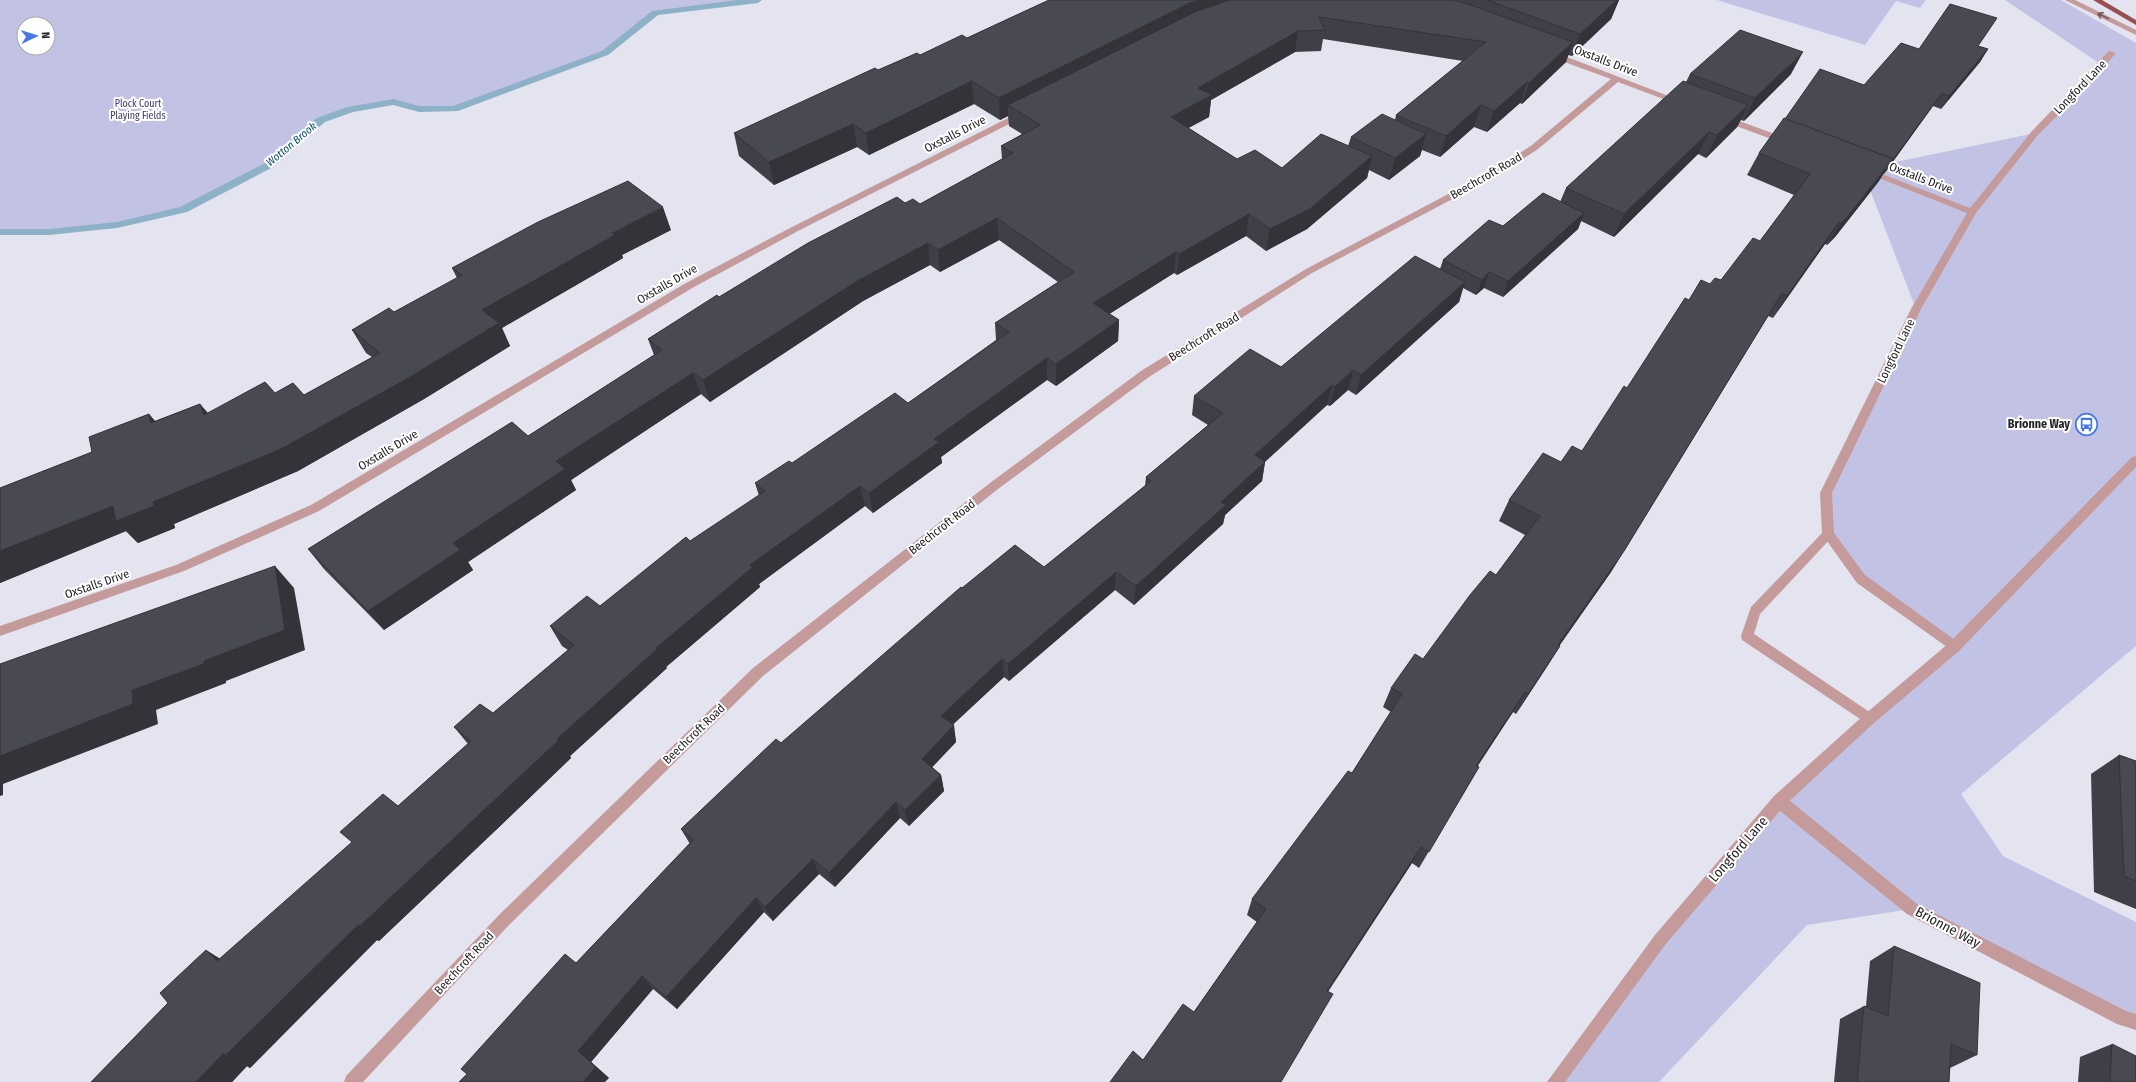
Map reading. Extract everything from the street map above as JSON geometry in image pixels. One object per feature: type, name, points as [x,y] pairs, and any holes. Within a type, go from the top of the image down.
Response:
[{"type":"highway","points":[[2097,0],[2136,23]]},
{"type":"street","points":[[2069,0],[2136,33]]},
{"type":"street","name":"Oxstalls Drive","points":[[1545,51],[1691,106]]},
{"type":"street","name":"Longford Lane","points":[[1828,534],[1826,493],[1916,309],[1972,212],[2035,133],[2084,84],[2112,53]]},
{"type":"street","name":"Beechcroft Road","points":[[352,1082],[504,920],[758,672],[994,486],[1145,374],[1309,271],[1497,172],[1534,147],[1616,79]]},
{"type":"street","name":"Oxstalls Drive","points":[[0,631],[180,568],[315,508],[690,285],[795,229],[1029,111]]},
{"type":"street","points":[[1713,114],[1795,145]]},
{"type":"street","name":"Oxstalls Drive","points":[[1855,167],[1972,212]]},
{"type":"street","name":"Longford Lane","points":[[1555,1082],[1660,940],[1779,801],[1869,719],[1954,647],[2136,460]]},
{"type":"street","points":[[1869,719],[1747,636],[1756,611],[1828,534],[1861,579],[1954,647]]},
{"type":"street","name":"Brionne Way","points":[[1779,801],[1912,909],[2123,1018],[2136,1022]]},
{"type":"green space","name":"Plock Court Playing Fields","points":[[0,0],[758,0],[655,13],[605,53],[454,109],[419,109],[393,102],[351,109],[321,120],[269,165],[183,210],[117,225],[49,232],[0,232]]},
{"type":"green space","points":[[1717,0],[1926,0],[1920,8],[1896,1],[1865,45]]},
{"type":"green space","points":[[2005,0],[2061,0],[2136,43],[2136,646],[1961,794],[2003,856],[2136,922],[2136,1022],[1912,909],[1807,925],[1659,1082],[1555,1082],[1779,801],[1954,647],[1861,579],[1828,534],[1826,493],[1916,309],[1862,169],[2035,133],[2102,65]]},
{"type":"building","points":[[1049,0],[1199,0],[1190,3],[999,98],[972,81],[866,133],[853,124],[769,162],[734,133],[875,68],[878,70],[917,53],[920,55],[962,35],[967,38]]},
{"type":"building","points":[[1230,0],[1453,0],[1573,42],[1529,83],[1527,82],[1494,111],[1481,105],[1446,136],[1396,115],[1486,42],[1319,17],[1325,30],[1298,31],[1198,88],[1212,95],[1171,117],[1237,159],[1255,150],[1282,168],[1321,134],[1372,156],[1311,208],[1300,214],[1270,229],[1249,214],[1179,254],[1176,252],[1093,303],[1119,320],[1056,364],[1047,358],[934,439],[939,442],[869,493],[860,486],[750,565],[753,567],[656,648],[657,649],[557,739],[559,740],[360,926],[358,925],[225,1056],[224,1053],[196,1082],[91,1082],[168,1003],[160,993],[206,950],[217,961],[352,842],[340,832],[383,794],[398,806],[471,741],[454,727],[480,704],[493,713],[574,645],[550,626],[587,596],[600,606],[686,537],[690,541],[765,491],[755,483],[789,461],[792,463],[895,393],[908,403],[1009,332],[995,323],[1074,272],[997,218],[938,250],[928,243],[859,280],[703,380],[693,373],[556,461],[565,469],[453,543],[460,550],[368,611],[308,549],[512,422],[528,436],[662,350],[648,339],[717,295],[719,297],[808,243],[897,197],[905,203],[913,199],[920,204],[1013,153],[1001,146],[1040,125],[1008,105],[1197,11]]},
{"type":"building","points":[[1487,0],[1617,0],[1580,34]]},
{"type":"building","points":[[1950,4],[1997,18],[1978,46],[1988,49],[1949,96],[1942,93],[1892,161],[1891,160],[1893,159],[1785,119],[1820,69],[1864,85],[1901,43],[1919,49]]},
{"type":"building","points":[[1740,30],[1803,52],[1755,98],[1690,74]]},
{"type":"building","points":[[1683,81],[1748,105],[1717,135],[1709,132],[1624,214],[1566,188]]},
{"type":"building","points":[[1382,114],[1426,134],[1395,158],[1351,137]]},
{"type":"building","points":[[1784,118],[1893,159],[1849,215],[1841,223],[1839,222],[1787,296],[1782,293],[1624,551],[1558,645],[1560,646],[1528,694],[1525,692],[1476,766],[1479,767],[1429,852],[1421,847],[1327,991],[1333,994],[1281,1082],[1110,1082],[1133,1051],[1143,1060],[1183,1004],[1194,1012],[1266,909],[1252,899],[1348,771],[1352,773],[1402,694],[1391,688],[1415,654],[1423,659],[1470,595],[1490,571],[1496,575],[1540,516],[1509,500],[1543,453],[1561,462],[1572,446],[1582,451],[1624,386],[1627,388],[1685,298],[1689,300],[1701,280],[1710,284],[1715,278],[1721,280],[1753,238],[1760,241],[1810,174],[1759,153]]},
{"type":"building","points":[[628,181],[663,207],[612,233],[615,235],[482,310],[499,323],[410,377],[281,449],[153,502],[154,506],[116,521],[113,506],[0,551],[0,488],[92,452],[89,437],[149,414],[151,423],[200,404],[204,415],[265,382],[275,393],[293,383],[304,395],[380,353],[352,330],[389,308],[394,312],[462,275],[452,268],[538,222]]},
{"type":"building","points":[[1543,193],[1584,213],[1508,281],[1489,272],[1482,280],[1443,260],[1489,220],[1503,226]]},
{"type":"building","points":[[1415,256],[1465,282],[1361,375],[1353,370],[1335,387],[1332,385],[1255,455],[1265,462],[1221,502],[1226,505],[1136,586],[1116,572],[1008,664],[1002,659],[941,716],[954,725],[922,759],[941,775],[905,810],[896,802],[829,873],[813,859],[765,907],[756,898],[666,997],[642,976],[578,1051],[596,1067],[583,1082],[459,1082],[467,1074],[461,1069],[565,954],[576,963],[693,840],[681,829],[776,739],[781,743],[961,587],[962,588],[1015,545],[1044,567],[1151,481],[1146,477],[1223,413],[1194,396],[1250,349],[1281,367]]},
{"type":"building","points":[[275,566],[285,630],[204,661],[204,664],[132,690],[133,704],[0,756],[0,664]]},
{"type":"building","points":[[2119,755],[2136,761],[2136,881],[2124,876]]},
{"type":"building","points":[[1894,946],[1980,983],[1977,1055],[1951,1044],[1949,1082],[1857,1082],[1864,1006],[1888,1016]]},
{"type":"building","points":[[2112,1044],[2136,1056],[2136,1082],[2110,1082]]},
{"type":"waterway","name":"Wotton Brook","points":[[0,232],[49,232],[117,225],[183,210],[269,165],[321,120],[351,109],[393,102],[419,109],[454,109],[605,53],[655,13],[758,0]]},
{"type":"place","name":"Brionne Way","points":[[2086,424]]}]
